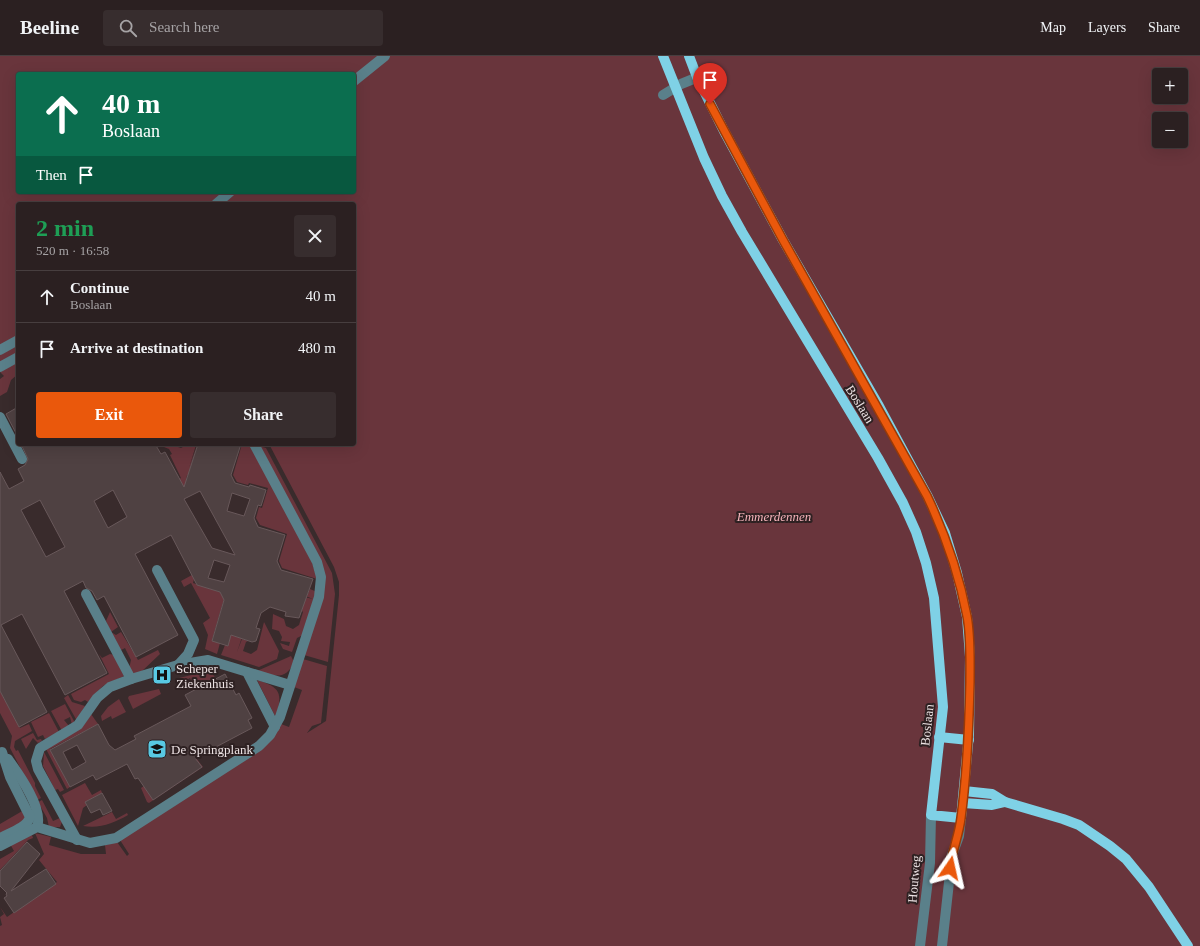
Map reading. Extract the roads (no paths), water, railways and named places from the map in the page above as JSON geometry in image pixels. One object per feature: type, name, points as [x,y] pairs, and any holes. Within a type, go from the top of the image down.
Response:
[{"type":"main road","name":"Boslaan","points":[[663,56],[722,196],[746,239],[878,458],[903,503],[916,532],[926,563],[934,598],[943,689],[943,707],[931,815]]},
{"type":"main road","name":"Boslaan","points":[[689,56],[697,77],[724,131],[783,240],[927,496],[945,533],[957,573],[967,617],[970,657],[969,740],[963,803]]},
{"type":"main road","points":[[939,737],[969,740]]},
{"type":"main road","points":[[964,791],[992,794],[1005,802],[1079,825],[1110,846],[1126,859],[1149,887],[1188,946]]},
{"type":"main road","points":[[931,815],[961,818],[963,803],[992,805],[1005,802]]},
{"type":"street","points":[[356,79],[385,56]]},
{"type":"street","points":[[663,95],[675,87],[708,73]]},
{"type":"street","points":[[218,202],[228,194]]},
{"type":"street","points":[[0,350],[16,341]]},
{"type":"street","points":[[0,367],[16,358]]},
{"type":"street","points":[[0,417],[22,459]]},
{"type":"street","points":[[0,846],[37,826],[90,843],[106,841],[128,831],[259,746],[270,735],[280,717],[319,597],[321,577],[317,562],[255,446]]},
{"type":"street","points":[[157,570],[194,640],[188,654],[178,665]]},
{"type":"street","points":[[86,594],[130,679]]},
{"type":"street","points":[[77,840],[38,769],[36,761],[37,753],[46,743],[78,725],[103,692],[130,679],[178,665],[208,660],[290,685]]},
{"type":"street","points":[[247,672],[275,727]]},
{"type":"street","points":[[0,838],[23,826],[29,821],[30,817],[10,777],[2,752],[17,772],[38,812],[37,826]]},
{"type":"street","name":"Houtweg","points":[[920,946],[930,862],[931,815]]},
{"type":"street","points":[[942,946],[952,855],[959,836],[961,818]]},
{"type":"place","name":"Scheper Ziekenhuis","points":[[162,675]]},
{"type":"place","name":"De Springplank","points":[[157,749]]},
{"type":"park label","name":"Emmerdennen","points":[[774,516]]}]
